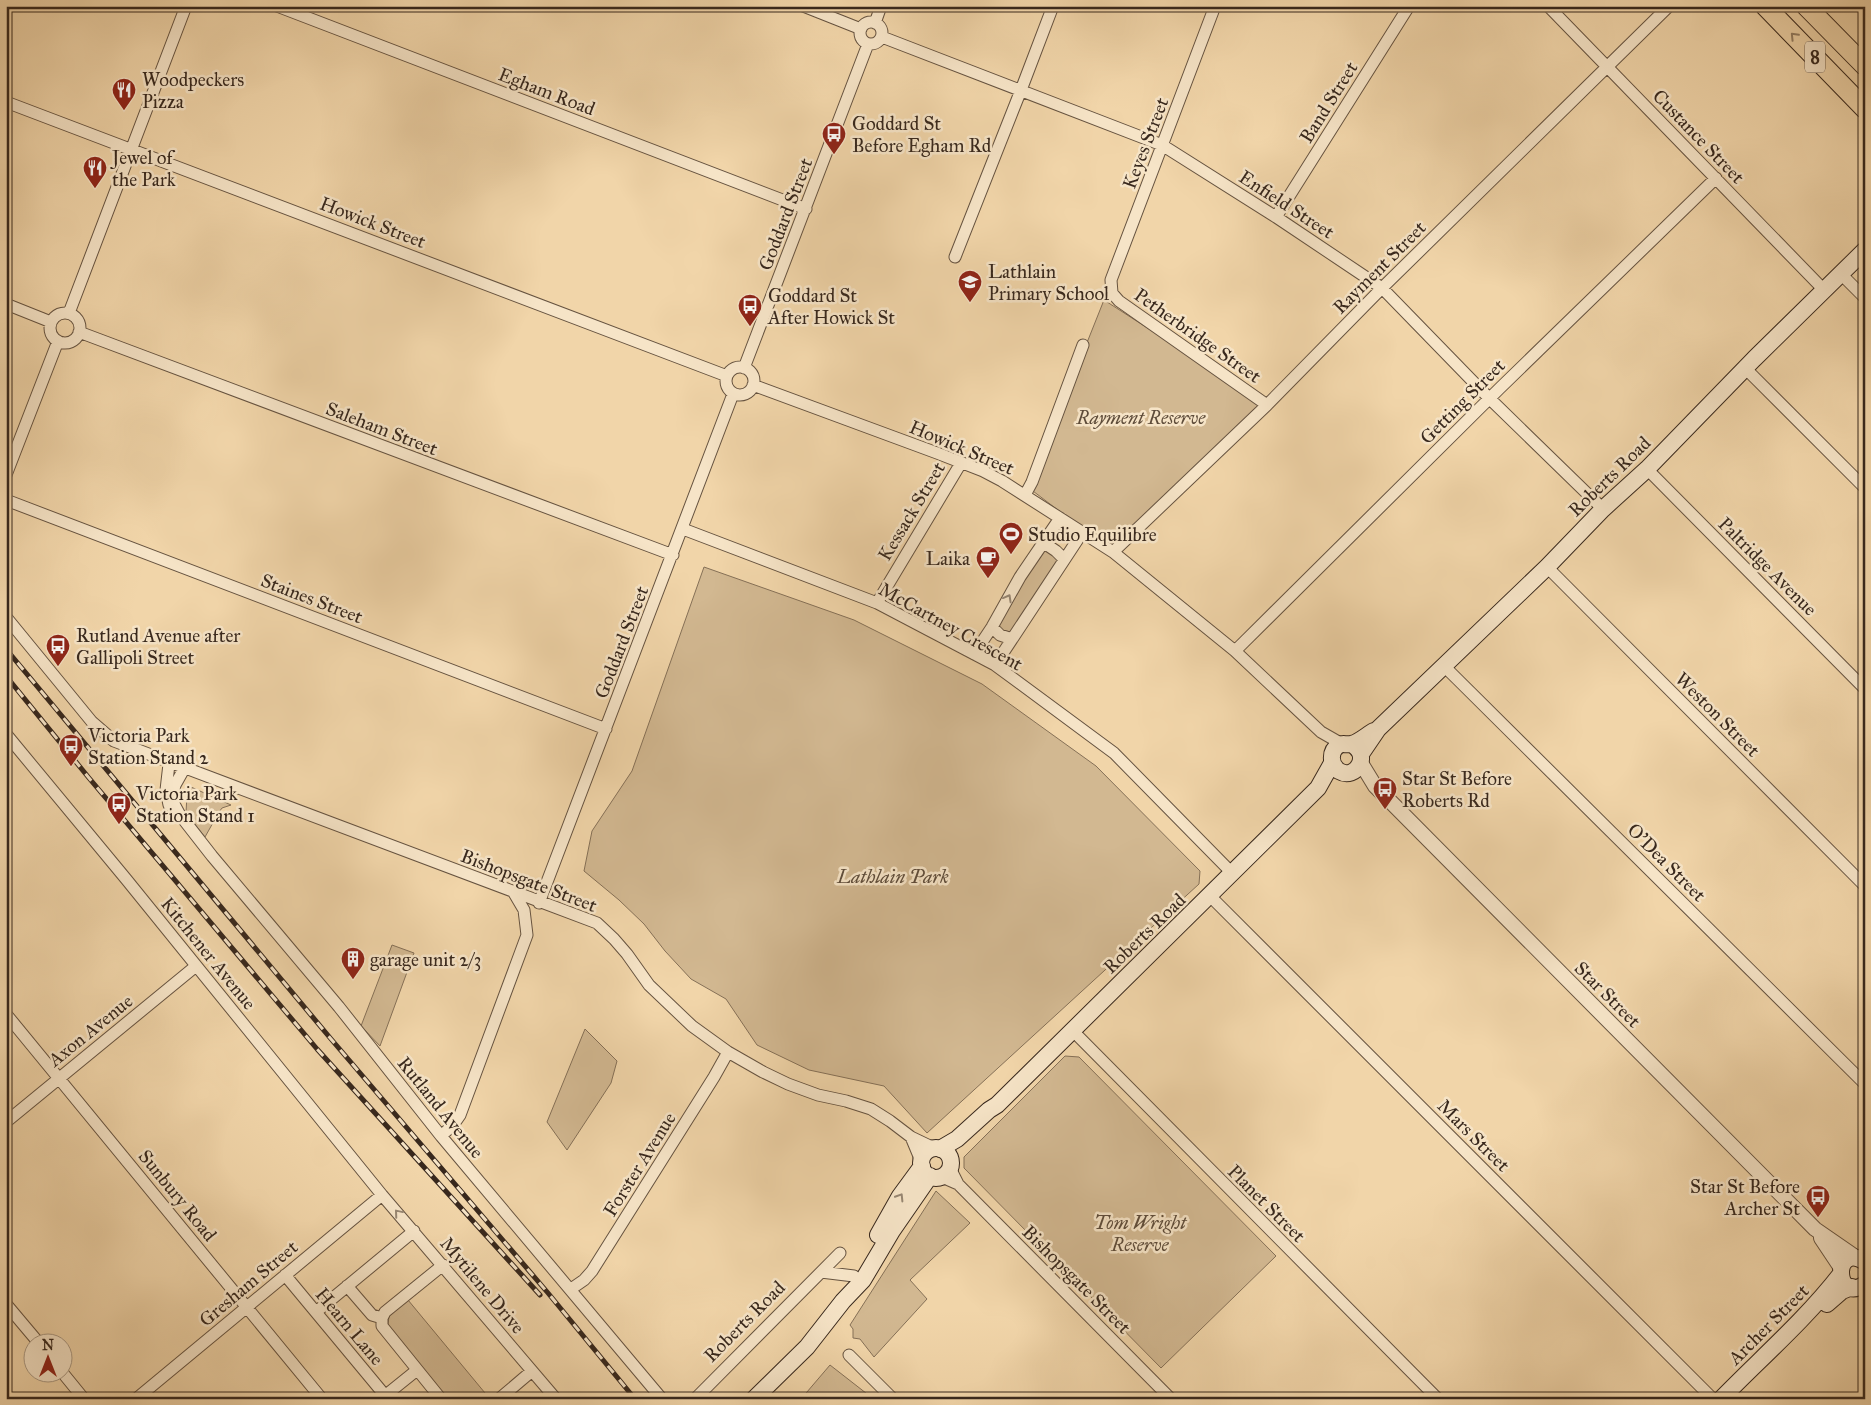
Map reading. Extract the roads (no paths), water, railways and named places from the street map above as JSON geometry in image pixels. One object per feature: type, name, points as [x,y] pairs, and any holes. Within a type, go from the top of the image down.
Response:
[{"type":"highway","name":"8","points":[[1765,6],[1865,109]]},
{"type":"highway","name":"8","points":[[1806,6],[1865,66]]},
{"type":"main road","name":"Roberts Road","points":[[936,1169],[927,1151],[937,1149],[957,1139],[997,1105],[1233,874],[1378,728],[1547,567],[1602,510],[1646,469],[1865,250]]},
{"type":"main road","name":"Roberts Road","points":[[843,1301],[854,1276],[900,1196],[936,1169],[989,1123],[997,1114],[997,1105]]},
{"type":"main road","points":[[936,1169],[949,1156],[937,1149]]},
{"type":"main road","name":"Roberts Road","points":[[754,1399],[806,1347],[843,1301],[863,1280],[892,1231],[936,1169]]},
{"type":"main road","points":[[1860,1287],[1844,1283],[1840,1272],[1847,1260],[1862,1258]]},
{"type":"main road","name":"Archer Street","points":[[1721,1399],[1828,1292],[1840,1272]]},
{"type":"main road","name":"Archer Street","points":[[1731,1399],[1831,1300],[1842,1291],[1860,1287]]},
{"type":"street","points":[[69,314],[186,6]]},
{"type":"street","name":"Egham Road","points":[[277,6],[806,208]]},
{"type":"street","points":[[803,6],[861,29]]},
{"type":"street","points":[[875,23],[881,6]]},
{"type":"street","points":[[955,257],[1053,6]]},
{"type":"street","name":"Keyes Street","points":[[1112,293],[1111,280],[1215,6]]},
{"type":"street","name":"Band Street","points":[[1276,217],[1409,6]]},
{"type":"street","name":"Custance Street","points":[[1548,6],[1824,290]]},
{"type":"street","name":"Rayment Street","points":[[1113,552],[1267,405],[1382,288],[1669,6]]},
{"type":"street","points":[[875,23],[880,27],[882,37],[874,44],[868,44],[860,36],[861,29],[865,24],[875,23]]},
{"type":"street","name":"Enfield Street","points":[[882,37],[1162,145],[1276,217],[1382,288],[1602,510]]},
{"type":"street","name":"Goddard Street","points":[[744,368],[868,44]]},
{"type":"street","name":"Howick Street","points":[[6,102],[726,376]]},
{"type":"street","name":"Getting Street","points":[[1235,651],[1489,398],[1716,178]]},
{"type":"street","points":[[1841,274],[1865,298]]},
{"type":"street","name":"Petherbridge Street","points":[[1112,293],[1118,301],[1267,405]]},
{"type":"street","points":[[6,304],[51,322]]},
{"type":"street","points":[[58,314],[69,314],[78,321],[79,332],[76,338],[70,341],[58,341],[51,333],[51,322],[58,314]]},
{"type":"street","name":"Saleham Street","points":[[79,332],[673,555]]},
{"type":"street","points":[[6,475],[58,341]]},
{"type":"street","points":[[1025,495],[1032,482],[1083,345]]},
{"type":"street","points":[[744,368],[752,373],[753,385],[749,392],[745,394],[733,394],[727,388],[726,376],[732,369],[744,368]]},
{"type":"street","points":[[1745,368],[1865,488]]},
{"type":"street","name":"Howick Street","points":[[753,385],[961,463],[990,475],[1025,495],[1113,552],[1235,651],[1347,759]]},
{"type":"street","name":"Goddard Street","points":[[539,903],[733,394]]},
{"type":"street","name":"Kessack Street","points":[[877,603],[961,463]]},
{"type":"street","name":"Paltridge Avenue","points":[[1646,469],[1865,689]]},
{"type":"street","name":"Staines Street","points":[[6,500],[606,729]]},
{"type":"street","points":[[974,654],[992,627],[1020,577],[1060,518]]},
{"type":"street","name":"McCartney Crescent","points":[[683,529],[877,603],[994,666],[1114,753],[1233,874]]},
{"type":"street","points":[[994,666],[1082,533]]},
{"type":"street","points":[[1044,543],[1064,559]]},
{"type":"street","name":"Weston Street","points":[[1547,567],[1865,886]]},
{"type":"street","name":"Bishopsgate Street","points":[[6,617],[92,722],[114,742],[597,924],[627,954],[649,985],[692,1026],[728,1052],[788,1084],[871,1109],[911,1137],[937,1149]]},
{"type":"street","points":[[992,627],[1000,635],[1012,639]]},
{"type":"street","name":"O'Dea Street","points":[[1444,666],[1865,1084]]},
{"type":"street","name":"Kitchener Avenue","points":[[6,734],[382,1195]]},
{"type":"street","name":"Star Street","points":[[1347,759],[1815,1229],[1862,1258]]},
{"type":"street","name":"Rutland Avenue","points":[[169,764],[166,790],[169,804],[176,819],[195,834]]},
{"type":"street","name":"Rutland Avenue","points":[[184,769],[175,785],[173,802],[180,816],[338,1007],[441,1136],[662,1399]]},
{"type":"street","points":[[441,1136],[453,1125],[460,1115],[527,936],[524,910],[514,893]]},
{"type":"street","name":"Mars Street","points":[[1210,896],[1714,1399]]},
{"type":"street","name":"Axon Avenue","points":[[6,1122],[196,966]]},
{"type":"street","name":"Sunbury Road","points":[[6,1014],[322,1399]]},
{"type":"street","name":"Planet Street","points":[[1073,1031],[1438,1399]]},
{"type":"street","name":"Forster Avenue","points":[[571,1290],[592,1271],[728,1052]]},
{"type":"street","name":"Bishopsgate Street","points":[[911,1137],[936,1169],[958,1184],[1171,1399]]},
{"type":"street","name":"Mytilene Drive","points":[[382,1195],[556,1399]]},
{"type":"street","name":"Gresham Street","points":[[136,1399],[382,1195]]},
{"type":"street","name":"Star Street","points":[[1815,1229],[1840,1272]]},
{"type":"street","points":[[316,1312],[414,1231]]},
{"type":"street","name":"Roberts Road","points":[[695,1399],[840,1254]]},
{"type":"street","points":[[441,1399],[382,1326],[382,1318],[385,1312],[443,1265]]},
{"type":"street","points":[[821,1272],[854,1276]]},
{"type":"street","name":"Hearn Lane","points":[[285,1275],[385,1398]]},
{"type":"street","points":[[347,1286],[372,1315],[382,1318]]},
{"type":"street","points":[[6,1304],[30,1332]]},
{"type":"street","points":[[849,1355],[893,1399]]},
{"type":"street","points":[[385,1398],[417,1370]]},
{"type":"street","points":[[499,1399],[532,1371]]},
{"type":"street","points":[[70,1382],[84,1399]]},
{"type":"railway","points":[[6,649],[331,1039],[548,1293],[635,1399]]},
{"type":"railway","points":[[6,676],[89,778],[317,1049],[540,1295]]},
{"type":"place","name":"Woodpeckers Pizza","points":[[124,111]]},
{"type":"place","name":"Goddard St Before Egham Rd","points":[[834,155]]},
{"type":"place","name":"Jewel of the Park","points":[[95,189]]},
{"type":"place","name":"Lathlain Primary School","points":[[970,303]]},
{"type":"place","name":"Goddard St After Howick St","points":[[750,327]]},
{"type":"place","name":"Studio Equilibre","points":[[1011,555]]},
{"type":"place","name":"Laika","points":[[988,579]]},
{"type":"place","name":"Rutland Avenue after Gallipoli Street","points":[[58,667]]},
{"type":"place","name":"Victoria Park Station Stand 2","points":[[71,767]]},
{"type":"place","name":"Star St Before Roberts Rd","points":[[1385,810]]},
{"type":"place","name":"Victoria Park Station Stand 1","points":[[119,825]]},
{"type":"place","name":"garage unit 2/3","points":[[353,980]]},
{"type":"place","name":"Star St Before Archer St","points":[[1818,1218]]},
{"type":"park label","name":"Rayment Reserve","points":[[1141,417]]},
{"type":"park label","name":"Lathlain Park","points":[[893,876]]},
{"type":"park label","name":"Tom Wright Reserve","points":[[1140,1233]]}]
